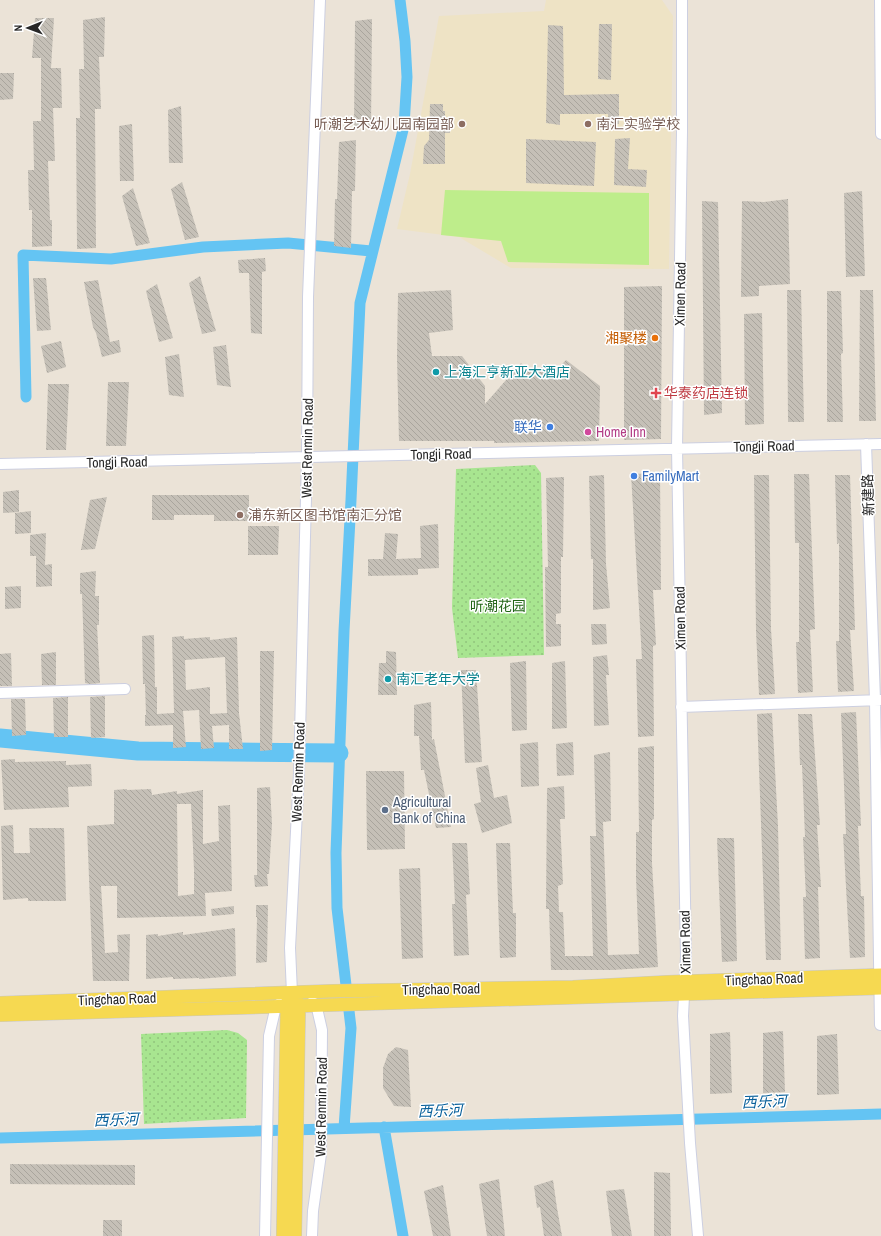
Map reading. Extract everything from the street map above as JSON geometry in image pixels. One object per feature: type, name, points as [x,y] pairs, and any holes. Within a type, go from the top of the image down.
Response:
[{"type":"main road","name":"Tingchao Road","points":[[0,1003],[292,993],[360,997],[880,981]]},
{"type":"main road","name":"West Renmin Road","points":[[292,993],[287,1005],[291,1106],[290,1153],[294,1236]]},
{"type":"main road","name":"Tingchao Road","points":[[0,1015],[316,1004],[340,997]]},
{"type":"main road","name":"West Renmin Road","points":[[282,1236],[290,1153]]},
{"type":"street","name":"West Renmin Road","points":[[292,993],[290,948],[299,772],[307,458],[311,204],[320,0]]},
{"type":"street","name":"Ximen Road","points":[[682,0],[682,132],[677,448],[685,988],[683,1016],[690,1143],[698,1236]]},
{"type":"street","points":[[880,0],[881,134]]},
{"type":"street","name":"新建路","points":[[866,444],[878,700],[880,1026]]},
{"type":"street","name":"Tongji Road","points":[[0,464],[881,444]]},
{"type":"street","points":[[0,693],[125,689]]},
{"type":"street","points":[[681,707],[878,700]]},
{"type":"street","points":[[292,993],[316,1004]]},
{"type":"street","name":"West Renmin Road","points":[[312,1236],[313,1211],[321,1154],[322,1030],[316,1004]]},
{"type":"street","name":"West Renmin Road","points":[[265,1236],[269,1036],[287,1005]]},
{"type":"shaded area","name":"南汇实验学校","points":[[546,0],[662,0],[673,16],[669,269],[511,268],[459,237],[397,229],[410,174],[439,16],[544,11]]},
{"type":"green space","points":[[445,190],[649,193],[649,265],[508,262],[501,241],[441,235]]},
{"type":"green space","name":"听潮花园","points":[[535,465],[541,473],[544,655],[458,658],[452,608],[456,469]]},
{"type":"green space","points":[[227,1030],[238,1033],[247,1040],[246,1118],[144,1124],[141,1034]]},
{"type":"building","points":[[105,17],[104,57],[99,57],[101,109],[95,109],[96,248],[77,249],[76,118],[80,118],[79,69],[84,69],[83,20]]},
{"type":"building","points":[[35,18],[54,18],[51,68],[61,68],[62,108],[53,108],[55,161],[48,161],[50,220],[52,220],[52,246],[32,247],[32,210],[29,210],[28,170],[34,170],[33,121],[41,121],[41,58],[32,58]]},
{"type":"building","points":[[372,19],[371,127],[354,127],[355,21]]},
{"type":"building","points":[[599,24],[612,24],[611,80],[598,79]]},
{"type":"building","points":[[548,25],[563,26],[564,95],[619,94],[619,124],[609,125],[608,114],[560,114],[560,125],[546,123]]},
{"type":"building","points":[[0,73],[14,73],[13,99],[0,100]]},
{"type":"building","points":[[430,104],[443,104],[445,119],[450,119],[450,133],[445,133],[445,164],[423,164],[424,146],[429,140]]},
{"type":"building","points":[[181,106],[183,163],[169,163],[168,110]]},
{"type":"building","points":[[132,124],[134,181],[120,181],[119,126]]},
{"type":"building","points":[[630,138],[628,169],[647,170],[646,187],[614,185],[615,139]]},
{"type":"building","points":[[526,139],[596,142],[594,186],[526,183]]},
{"type":"building","points":[[356,140],[355,191],[352,191],[351,248],[334,246],[335,199],[337,199],[339,142]]},
{"type":"building","points":[[182,182],[199,237],[185,240],[171,189]]},
{"type":"building","points":[[133,188],[150,243],[136,246],[122,196]]},
{"type":"building","points":[[862,191],[865,276],[846,277],[844,193]]},
{"type":"building","points":[[788,199],[790,284],[759,286],[759,296],[741,297],[742,201],[764,202]]},
{"type":"building","points":[[702,201],[718,202],[722,413],[704,415]]},
{"type":"building","points":[[265,258],[266,271],[262,272],[262,334],[251,333],[249,273],[239,273],[238,260]]},
{"type":"building","points":[[200,276],[216,331],[202,334],[189,283]]},
{"type":"building","points":[[33,278],[46,278],[51,330],[37,331]]},
{"type":"building","points":[[98,280],[110,342],[119,340],[121,352],[102,357],[93,327],[84,282]]},
{"type":"building","points":[[157,284],[173,338],[159,342],[146,291]]},
{"type":"building","points":[[662,286],[661,439],[624,440],[624,287]]},
{"type":"building","points":[[451,290],[453,330],[429,333],[432,356],[462,356],[485,386],[485,404],[521,363],[533,374],[546,364],[555,371],[566,360],[600,386],[599,441],[494,443],[494,441],[399,441],[397,357],[398,293]]},
{"type":"building","points":[[787,290],[801,290],[804,422],[788,422]]},
{"type":"building","points":[[860,290],[873,290],[876,421],[859,421]]},
{"type":"building","points":[[827,291],[841,291],[843,422],[827,422]]},
{"type":"building","points":[[762,313],[764,424],[745,425],[744,314]]},
{"type":"building","points":[[61,341],[66,367],[47,373],[41,346]]},
{"type":"building","points":[[226,345],[231,387],[217,385],[213,347]]},
{"type":"building","points":[[179,354],[184,397],[169,395],[165,357]]},
{"type":"building","points":[[108,382],[129,382],[126,446],[106,446]]},
{"type":"building","points":[[48,384],[69,384],[66,450],[46,450]]},
{"type":"building","points":[[660,473],[661,590],[653,590],[656,645],[653,646],[654,736],[638,737],[636,659],[642,659],[631,474]]},
{"type":"building","points":[[794,474],[809,474],[815,629],[810,630],[813,692],[798,693],[796,642],[799,642],[799,543],[795,543]]},
{"type":"building","points":[[604,475],[606,564],[610,608],[593,610],[593,559],[591,559],[589,476]]},
{"type":"building","points":[[754,475],[769,475],[771,629],[775,694],[759,695],[756,631]]},
{"type":"building","points":[[835,475],[850,475],[855,630],[850,630],[854,691],[838,692],[836,641],[839,641],[839,543],[837,544]]},
{"type":"building","points":[[564,477],[563,557],[561,557],[561,613],[556,614],[556,624],[561,624],[561,646],[546,647],[545,567],[548,567],[546,478]]},
{"type":"building","points":[[19,490],[19,512],[3,513],[3,492]]},
{"type":"building","points":[[152,495],[249,495],[249,521],[214,521],[214,515],[174,515],[174,520],[152,520]]},
{"type":"building","points":[[107,497],[95,549],[81,550],[90,500]]},
{"type":"building","points":[[31,511],[31,533],[15,534],[15,513]]},
{"type":"building","points":[[438,524],[439,568],[418,569],[418,575],[368,576],[368,559],[383,559],[385,533],[398,534],[396,559],[421,558],[420,526]]},
{"type":"building","points":[[248,526],[279,526],[278,555],[248,555]]},
{"type":"building","points":[[46,533],[45,565],[52,564],[52,586],[36,587],[36,556],[30,556],[30,535]]},
{"type":"building","points":[[96,571],[95,596],[99,596],[99,625],[97,625],[100,683],[90,684],[85,683],[80,573]]},
{"type":"building","points":[[21,586],[21,608],[5,609],[5,587]]},
{"type":"building","points":[[591,624],[606,624],[607,644],[592,645]]},
{"type":"building","points":[[154,635],[157,714],[174,713],[172,637],[184,636],[184,639],[210,637],[210,640],[237,637],[239,713],[243,749],[229,749],[229,725],[212,726],[214,748],[201,749],[199,710],[183,711],[186,747],[173,748],[173,725],[145,726],[145,684],[143,684],[142,636]],"holes":[[[225,657],[227,713],[210,714],[210,687],[186,690],[185,660]]]},
{"type":"building","points":[[260,651],[274,651],[272,750],[260,751]]},
{"type":"building","name":"南汇老年大学","points":[[386,651],[396,652],[397,695],[378,695],[379,663],[386,663]]},
{"type":"building","points":[[56,652],[56,685],[42,685],[41,654]]},
{"type":"building","points":[[11,653],[12,686],[0,686],[0,654]]},
{"type":"building","points":[[607,655],[609,675],[606,675],[609,725],[594,726],[593,657]]},
{"type":"building","points":[[526,661],[527,730],[512,731],[510,663]]},
{"type":"building","points":[[565,661],[567,728],[552,729],[552,663]]},
{"type":"building","points":[[461,670],[476,670],[482,762],[465,763]]},
{"type":"building","points":[[105,696],[105,737],[91,738],[90,697]]},
{"type":"building","points":[[68,697],[68,737],[54,737],[53,698]]},
{"type":"building","points":[[11,699],[25,699],[26,735],[12,736]]},
{"type":"building","points":[[431,702],[432,740],[434,739],[451,827],[436,828],[424,770],[421,770],[419,736],[414,736],[414,705]]},
{"type":"building","points":[[856,712],[861,826],[858,826],[861,896],[864,896],[865,957],[850,958],[843,834],[846,834],[841,713]]},
{"type":"building","points":[[772,713],[778,826],[781,960],[766,960],[757,714]]},
{"type":"building","points":[[798,714],[812,714],[820,825],[817,825],[821,887],[818,887],[820,958],[805,959],[803,897],[806,897],[803,837],[805,837]]},
{"type":"building","points":[[538,742],[539,786],[521,787],[520,744]]},
{"type":"building","points":[[573,742],[574,775],[557,776],[556,744]]},
{"type":"building","points":[[654,746],[654,819],[652,820],[652,863],[658,967],[613,970],[551,970],[549,909],[546,909],[547,788],[564,786],[565,819],[560,819],[563,884],[558,886],[559,912],[563,912],[565,956],[593,956],[590,836],[596,836],[594,755],[610,752],[611,821],[603,822],[608,955],[639,954],[636,877],[636,832],[639,832],[638,748]]},
{"type":"building","points":[[15,759],[15,762],[66,761],[66,765],[91,764],[92,786],[68,787],[69,807],[4,810],[1,760]]},
{"type":"building","points":[[488,765],[494,798],[507,795],[512,823],[482,833],[474,804],[481,802],[476,768]]},
{"type":"building","name":"Agricultural Bank of China","points":[[366,771],[404,771],[405,849],[367,850]]},
{"type":"building","points":[[270,787],[272,824],[269,874],[267,874],[268,886],[255,887],[254,875],[257,875],[257,788]]},
{"type":"building","points":[[151,789],[152,795],[177,791],[177,794],[203,790],[203,844],[219,841],[218,806],[230,805],[232,891],[205,893],[206,916],[117,918],[117,886],[101,886],[105,953],[118,952],[117,935],[130,934],[129,981],[93,981],[87,826],[114,824],[114,790]],"holes":[[[177,804],[191,804],[194,894],[178,896]]]},
{"type":"building","points":[[13,825],[14,853],[30,853],[29,828],[64,828],[66,901],[28,901],[28,898],[3,900],[1,826]]},
{"type":"building","points":[[717,838],[734,838],[737,961],[722,962]]},
{"type":"building","points":[[452,843],[467,843],[470,894],[466,895],[469,955],[454,956],[452,904],[455,904]]},
{"type":"building","points":[[496,843],[510,843],[513,913],[516,913],[516,957],[500,958]]},
{"type":"building","points":[[420,868],[423,958],[402,959],[399,869]]},
{"type":"building","points":[[256,905],[268,905],[267,962],[256,963]]},
{"type":"building","points":[[234,906],[234,914],[212,916],[211,909]]},
{"type":"building","points":[[235,928],[236,976],[199,979],[173,979],[173,977],[146,979],[146,935],[158,934],[158,936],[183,932],[183,935]]},
{"type":"building","points":[[783,1031],[785,1092],[763,1093],[763,1033]]},
{"type":"building","points":[[730,1032],[732,1093],[710,1094],[710,1034]]},
{"type":"building","points":[[837,1034],[839,1094],[817,1095],[817,1036]]},
{"type":"building","points":[[396,1047],[408,1050],[411,1107],[394,1106],[383,1088],[383,1068],[388,1054]]},
{"type":"building","points":[[10,1164],[135,1165],[135,1185],[10,1184]]},
{"type":"building","points":[[654,1172],[670,1173],[671,1236],[654,1236]]},
{"type":"building","points":[[499,1179],[505,1236],[487,1236],[479,1184]]},
{"type":"building","points":[[553,1180],[562,1236],[544,1236],[540,1207],[537,1208],[534,1186]]},
{"type":"building","points":[[443,1185],[451,1236],[433,1236],[424,1191]]},
{"type":"building","points":[[624,1189],[632,1236],[612,1236],[606,1191]]},
{"type":"building","points":[[103,1220],[122,1220],[122,1236],[103,1236]]},
{"type":"waterway","points":[[344,1128],[351,1028],[337,908],[336,853],[344,631],[360,303],[404,126],[407,77],[405,41],[400,0]]},
{"type":"waterway","points":[[26,397],[23,255],[111,259],[203,247],[288,243],[371,251]]},
{"type":"waterway","points":[[0,738],[138,751],[339,753]]},
{"type":"waterway","name":"西乐河","points":[[0,1138],[881,1114]]},
{"type":"waterway","points":[[384,1127],[403,1236]]},
{"type":"place","name":"听潮艺术幼儿园南园部","points":[[462,124]]},
{"type":"place","name":"南汇实验学校","points":[[588,124]]},
{"type":"place","name":"湘聚楼","points":[[655,338]]},
{"type":"place","name":"上海汇亨新亚大酒店","points":[[436,372]]},
{"type":"place","name":"华泰药店连锁","points":[[656,393]]},
{"type":"place","name":"联华","points":[[550,427]]},
{"type":"place","name":"Home Inn","points":[[588,432]]},
{"type":"place","name":"FamilyMart","points":[[634,476]]},
{"type":"place","name":"浦东新区图书馆南汇分馆","points":[[240,515]]},
{"type":"place","name":"南汇老年大学","points":[[388,679]]},
{"type":"place","name":"Agricultural Bank of China","points":[[385,810]]}]
